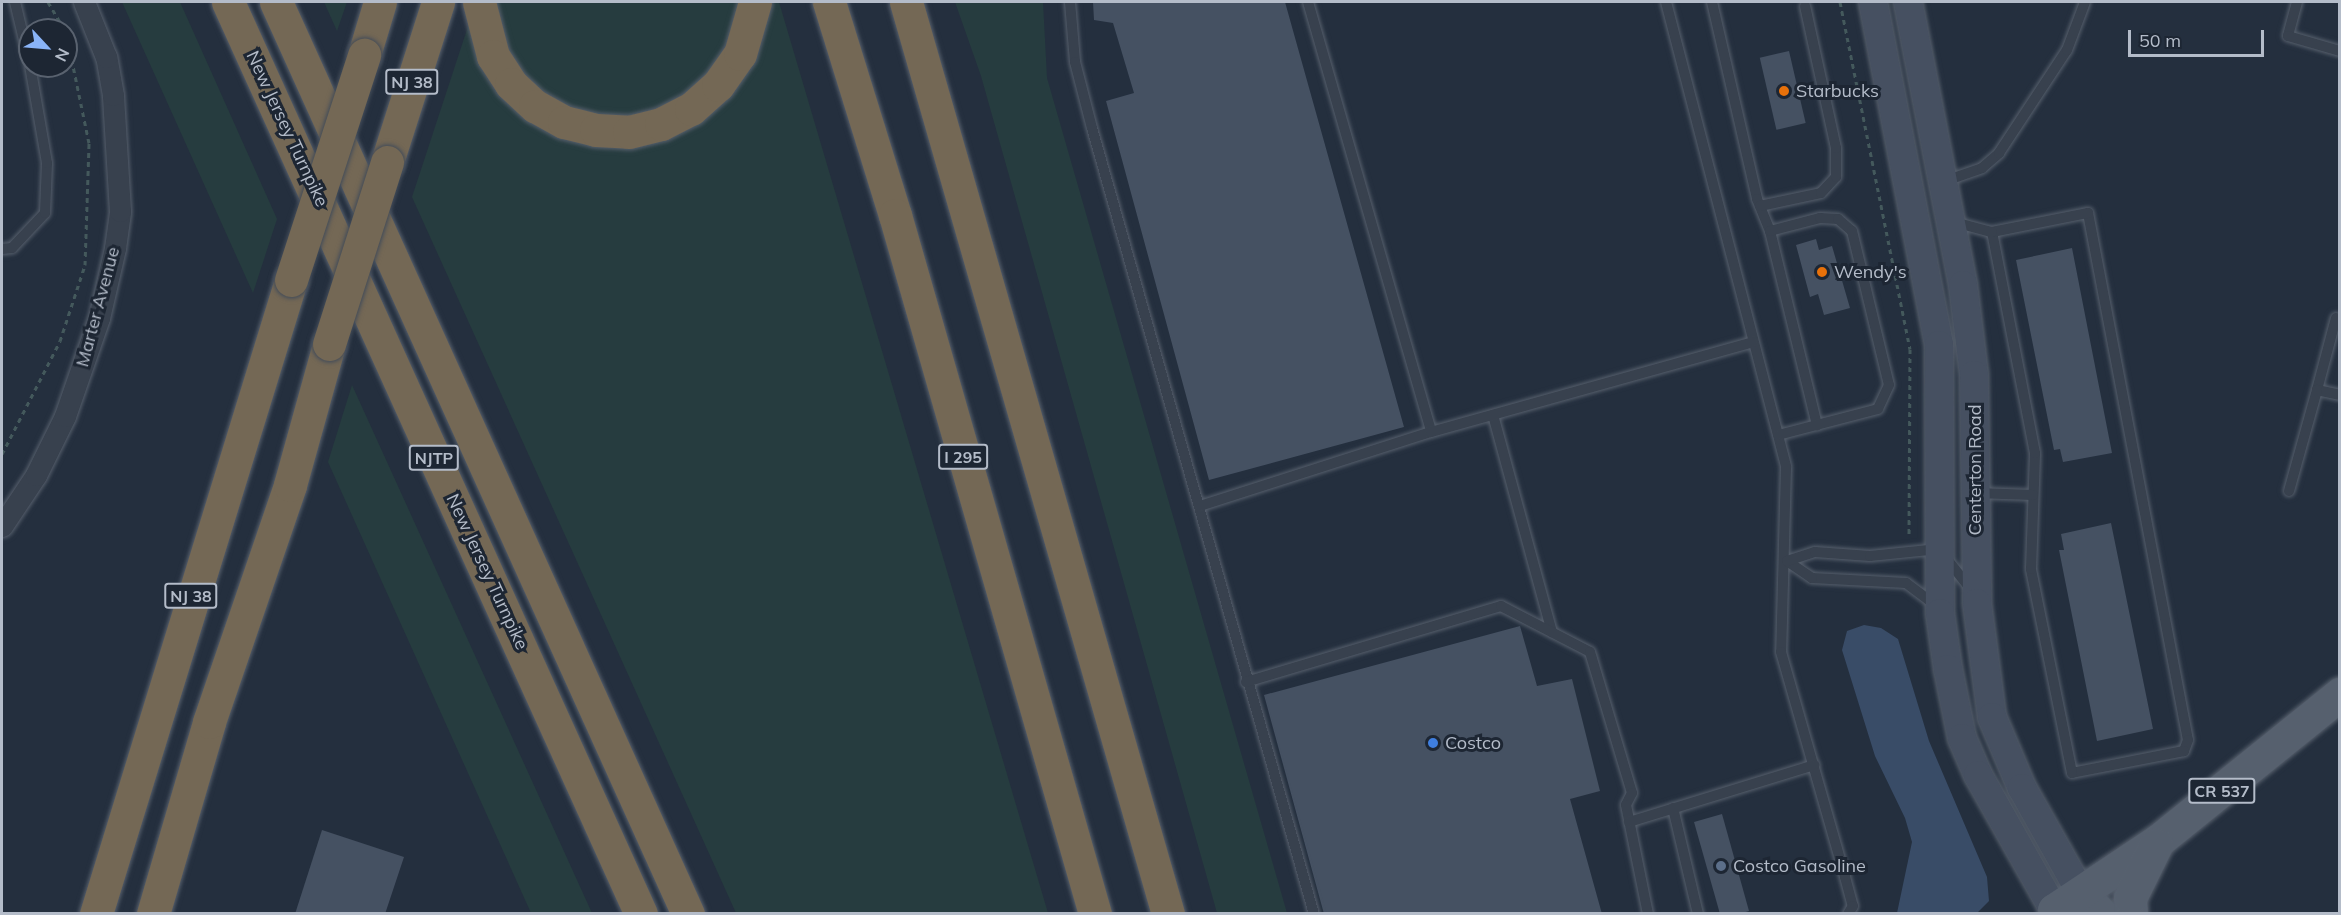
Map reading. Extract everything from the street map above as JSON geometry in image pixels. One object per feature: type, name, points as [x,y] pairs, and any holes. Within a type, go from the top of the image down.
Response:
[{"type":"highway","name":"New Jersey Turnpike","points":[[228,2],[641,914]]},
{"type":"highway","name":"NJTP","points":[[276,2],[688,914]]},
{"type":"highway","name":"NJ 38","points":[[96,914],[291,280],[380,2]]},
{"type":"highway","name":"NJ 38","points":[[153,914],[209,722],[290,485],[329,344],[438,2]]},
{"type":"highway","points":[[479,2],[493,56],[511,84],[536,106],[564,122],[596,130],[629,132],[661,124],[691,109],[718,85],[740,54],[755,2]]},
{"type":"highway","name":"I 295","points":[[829,2],[895,215],[1095,914]]},
{"type":"highway","points":[[906,2],[922,51],[1168,914]]},
{"type":"highway","points":[[914,2],[922,51]]},
{"type":"main road","name":"Centerton Road","points":[[1873,2],[1938,345],[1940,613],[1962,738],[2001,820],[2069,909]]},
{"type":"main road","name":"Centerton Road","points":[[1908,2],[1952,222],[1974,375],[1977,603],[1992,717],[2069,909]]},
{"type":"main road","points":[[1938,345],[1956,380],[1958,471],[1976,493]]},
{"type":"main road","name":"CR 537","points":[[2069,909],[2159,840],[2340,694]]},
{"type":"main road","name":"CR 537","points":[[2132,914],[2130,898],[2159,840]]},
{"type":"street","name":"Marter Avenue","points":[[2,526],[36,475],[65,416],[99,318],[115,248],[119,172],[113,95],[106,57],[84,2]]},
{"type":"lane","points":[[15,2],[19,18]]},
{"type":"lane","points":[[1070,2],[1074,62],[1200,506],[1246,682],[1314,914]]},
{"type":"lane","points":[[1308,2],[1431,432]]},
{"type":"lane","points":[[1666,2],[1786,467],[1787,561],[1781,652],[1852,906],[1848,914]]},
{"type":"lane","points":[[1712,2],[1760,206],[1770,231],[1817,425]]},
{"type":"lane","points":[[1944,181],[1982,168],[1999,153],[2067,50],[2085,2]]},
{"type":"lane","points":[[2297,2],[2288,36],[2340,51]]},
{"type":"lane","points":[[1760,206],[1821,193],[1836,177],[1836,148],[1805,6]]},
{"type":"lane","points":[[2,249],[12,248],[45,213],[47,163],[32,78]]},
{"type":"lane","points":[[1952,222],[1992,232],[2088,213],[2188,740],[2184,751],[2072,773],[2031,568],[2035,453],[1992,232]]},
{"type":"lane","points":[[1770,231],[1820,218],[1838,219],[1852,231],[1889,385],[1886,398],[1878,409],[1778,435]]},
{"type":"lane","points":[[2289,491],[2336,318]]},
{"type":"lane","points":[[1200,506],[1431,432],[1753,342]]},
{"type":"lane","points":[[2317,390],[2340,395]]},
{"type":"lane","points":[[1493,415],[1552,632]]},
{"type":"lane","points":[[1976,493],[2033,495]]},
{"type":"lane","points":[[1787,561],[1815,552],[1870,556],[1939,549],[1960,570],[1977,603]]},
{"type":"lane","points":[[1787,561],[1812,578],[1906,583],[1930,599],[1940,613]]},
{"type":"lane","points":[[1246,682],[1501,606],[1590,652],[1632,793],[1626,805],[1648,914]]},
{"type":"lane","points":[[1629,822],[1814,765]]},
{"type":"lane","points":[[1673,808],[1691,872],[1698,914]]},
{"type":"path","points":[[48,2],[58,18]]},
{"type":"path","points":[[1840,2],[1910,350],[1909,536]]},
{"type":"path","points":[[2,454],[60,341],[85,266],[89,143],[76,78]]},
{"type":"green space","points":[[122,2],[180,2],[277,219],[253,293]]},
{"type":"green space","points":[[324,2],[347,2],[337,31]]},
{"type":"green space","points":[[476,2],[779,2],[1048,913],[736,913],[412,197]]},
{"type":"green space","points":[[955,2],[1043,2],[1047,78],[1287,913],[1217,913],[981,76]]},
{"type":"green space","points":[[352,385],[592,913],[531,913],[328,462]]},
{"type":"water","points":[[1864,625],[1881,628],[1898,639],[1929,741],[1987,877],[1989,901],[1977,913],[1897,913],[1912,842],[1905,818],[1875,756],[1842,650],[1847,631]]},
{"type":"building","points":[[1093,2],[1285,2],[1404,427],[1209,480],[1106,101],[1134,93],[1113,23],[1094,20]]},
{"type":"building","name":"Starbucks","points":[[1789,51],[1806,123],[1776,130],[1760,58]]},
{"type":"building","name":"Wendy's","points":[[1816,239],[1819,250],[1832,246],[1850,308],[1824,315],[1818,294],[1810,297],[1796,245]]},
{"type":"building","points":[[2072,248],[2112,453],[2063,462],[2060,449],[2054,450],[2016,260]]},
{"type":"building","points":[[2111,523],[2153,729],[2097,741],[2059,550],[2064,550],[2061,534]]},
{"type":"building","name":"Costco","points":[[1520,626],[1537,686],[1572,679],[1600,791],[1570,799],[1602,914],[1324,914],[1264,695]]},
{"type":"building","name":"Costco Gasoline","points":[[1722,814],[1749,911],[1739,914],[1720,914],[1694,822]]},
{"type":"building","points":[[322,830],[404,857],[385,914],[295,914]]},
{"type":"place","name":"Starbucks","points":[[1784,91]]},
{"type":"place","name":"Wendy's","points":[[1822,272]]},
{"type":"place","name":"Costco","points":[[1433,743]]},
{"type":"place","name":"Costco Gasoline","points":[[1721,866]]}]
